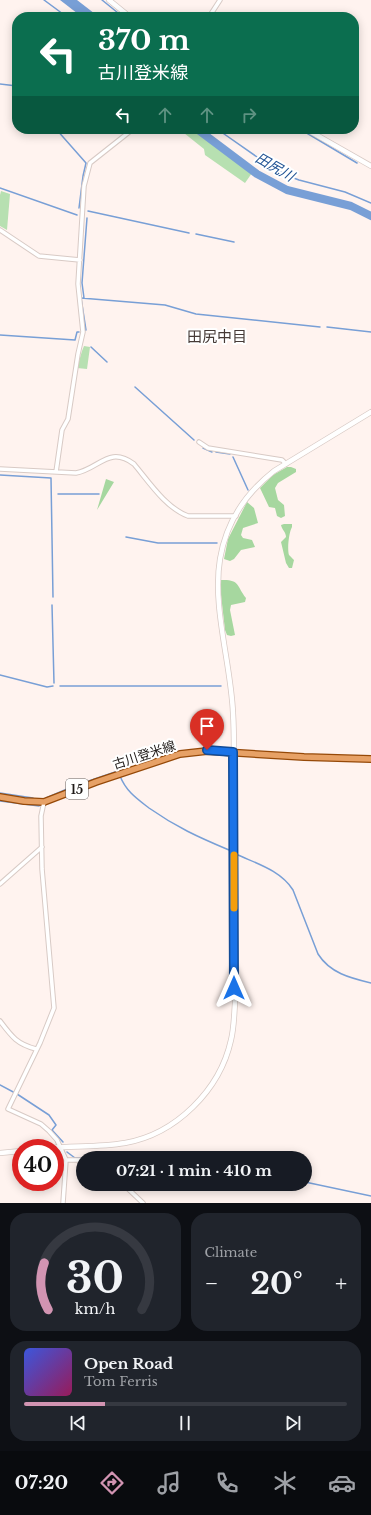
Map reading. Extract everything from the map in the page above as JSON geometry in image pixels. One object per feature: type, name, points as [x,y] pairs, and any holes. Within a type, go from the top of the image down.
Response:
[{"type":"main road","name":"古川登米線","points":[[0,797],[24,801],[44,802],[126,771],[180,754],[207,750],[304,757],[371,759]]},
{"type":"street","points":[[108,0],[124,12]]},
{"type":"street","points":[[212,12],[220,0]]},
{"type":"street","points":[[56,472],[62,430],[68,419],[83,332],[78,284],[84,186],[90,163],[127,134]]},
{"type":"street","points":[[315,134],[371,166]]},
{"type":"street","points":[[0,230],[39,256],[80,260]]},
{"type":"street","points":[[64,1147],[125,1143],[141,1139],[168,1126],[192,1108],[203,1096],[211,1086],[223,1064],[231,1040],[234,1014],[233,712],[218,582],[220,560],[225,536],[249,494],[274,471],[371,412]]},
{"type":"street","points":[[199,442],[208,448],[282,460],[286,464]]},
{"type":"street","points":[[0,469],[81,472],[104,459],[114,456],[134,464],[171,507],[182,514],[188,516],[236,516]]},
{"type":"street","points":[[44,802],[41,816],[42,869],[54,1008],[8,1109],[41,1124],[49,1130],[56,1139]]},
{"type":"street","points":[[0,884],[42,847]]},
{"type":"street","points":[[0,1021],[18,1043],[36,1049]]},
{"type":"street","points":[[0,1153],[12,1152]]},
{"type":"street","points":[[63,1203],[66,1160],[64,1156]]},
{"type":"street","points":[[66,1160],[76,1160]]},
{"type":"street","points":[[130,1191],[143,1203]]},
{"type":"green space","points":[[185,134],[198,134],[252,173],[245,183],[205,155],[204,149]]},
{"type":"green space","points":[[1,191],[10,194],[7,230],[0,226]]},
{"type":"green space","points":[[84,346],[90,347],[87,369],[77,368]]},
{"type":"green space","points":[[287,467],[296,469],[296,472],[278,483],[275,488],[278,500],[284,505],[285,516],[281,518],[277,516],[275,508],[269,507],[260,488],[273,475]]},
{"type":"green space","points":[[106,479],[114,482],[97,510]]},
{"type":"green space","points":[[247,502],[254,508],[258,523],[243,528],[241,535],[243,538],[252,540],[255,547],[241,550],[234,559],[230,561],[224,559],[228,539]]},
{"type":"green space","points":[[292,524],[288,549],[289,555],[294,560],[292,568],[289,568],[286,563],[281,542],[286,537],[281,525]]},
{"type":"green space","points":[[220,580],[231,581],[237,584],[246,598],[245,602],[231,605],[230,610],[235,635],[231,636],[227,635],[225,630]]},
{"type":"water","points":[[60,0],[77,0],[93,12],[76,12]]},
{"type":"waterway","points":[[44,0],[60,12]]},
{"type":"waterway","points":[[102,0],[117,12]]},
{"type":"waterway","points":[[0,84],[12,85]]},
{"type":"waterway","points":[[60,134],[86,163],[79,208]]},
{"type":"waterway","name":"田尻川","points":[[204,134],[257,174],[287,190],[351,206],[371,216]]},
{"type":"waterway","points":[[224,134],[270,166],[286,175],[299,180],[345,192],[371,203]]},
{"type":"waterway","points":[[308,134],[357,163]]},
{"type":"waterway","points":[[0,188],[77,215]]},
{"type":"waterway","points":[[88,211],[189,233]]},
{"type":"waterway","points":[[84,298],[82,283],[87,218]]},
{"type":"waterway","points":[[196,234],[234,242]]},
{"type":"waterway","points":[[84,330],[86,330],[81,298],[165,305],[196,314],[320,327]]},
{"type":"waterway","points":[[327,327],[371,332]]},
{"type":"waterway","points":[[0,335],[75,340],[77,332],[79,332]]},
{"type":"waterway","points":[[91,347],[107,362]]},
{"type":"waterway","points":[[135,387],[194,440]]},
{"type":"waterway","points":[[203,448],[212,452]]},
{"type":"waterway","points":[[216,452],[230,454]]},
{"type":"waterway","points":[[233,457],[248,490]]},
{"type":"waterway","points":[[0,475],[51,478],[53,597]]},
{"type":"waterway","points":[[58,494],[99,494]]},
{"type":"waterway","points":[[126,537],[158,543],[217,543]]},
{"type":"waterway","points":[[52,605],[54,683]]},
{"type":"waterway","points":[[0,675],[47,687],[53,686]]},
{"type":"waterway","points":[[60,686],[221,686]]},
{"type":"waterway","points":[[46,798],[74,786],[118,772]]},
{"type":"waterway","points":[[120,776],[128,790],[149,808],[169,821],[207,841],[229,850]]},
{"type":"waterway","points":[[0,793],[33,798]]},
{"type":"waterway","points":[[0,801],[40,805]]},
{"type":"waterway","points":[[238,855],[276,873],[288,883],[293,890],[318,954],[328,966],[348,977],[371,983]]},
{"type":"waterway","points":[[0,1085],[17,1094],[49,1115],[56,1125],[52,1130],[60,1139]]},
{"type":"waterway","points":[[67,1152],[76,1158]]},
{"type":"waterway","points":[[312,1183],[371,1196]]},
{"type":"slow traffic","points":[[234,855],[234,908]]},
{"type":"district","name":"田尻中目","points":[[217,336]]},
{"type":"route","points":[[207,750],[233,752],[234,988]]}]
